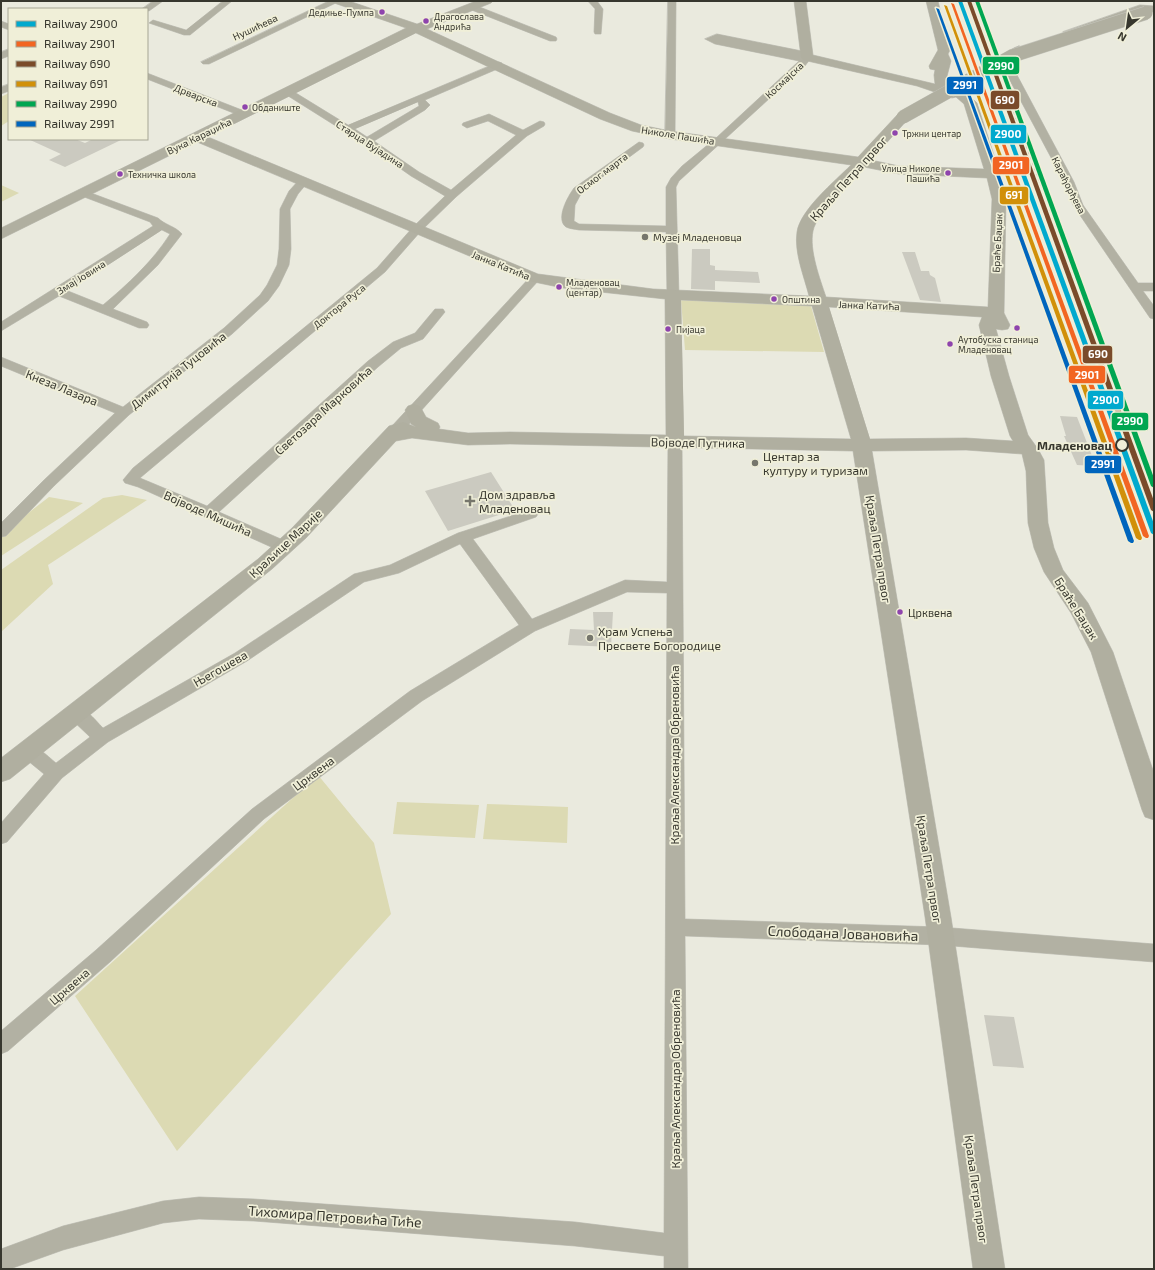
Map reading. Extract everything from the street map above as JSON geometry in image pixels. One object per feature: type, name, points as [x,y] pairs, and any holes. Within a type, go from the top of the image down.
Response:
[{"type":"street","points":[[148,8],[159,1]]},
{"type":"street","points":[[153,23],[187,33],[228,1]]},
{"type":"street","name":"Вука Караџића","points":[[1,234],[416,28],[487,1]]},
{"type":"street","points":[[592,1],[599,9],[598,32]]},
{"type":"street","points":[[670,135],[672,1]]},
{"type":"street","name":"Космајска","points":[[719,141],[806,57],[800,1]]},
{"type":"street","points":[[927,78],[945,61],[943,55],[944,43],[932,1]]},
{"type":"street","name":"Николе Пашића","points":[[343,2],[416,28],[499,65],[605,116],[637,128],[670,135],[861,162],[911,171],[993,174]]},
{"type":"street","name":"Нушићева","points":[[206,62],[343,2]]},
{"type":"street","points":[[472,7],[553,39]]},
{"type":"street","name":"Карађорђева","points":[[1150,9],[1028,55],[1010,67],[1012,75],[1069,182],[1078,205],[1154,316]]},
{"type":"street","name":"Краља Петра првог","points":[[989,1269],[940,936],[862,445],[808,260],[805,236],[806,226],[808,220],[824,202],[903,117],[1012,56],[1150,9]]},
{"type":"street","points":[[806,57],[709,39],[717,37],[855,68],[902,76],[927,78],[970,105]]},
{"type":"street","points":[[347,130],[499,65]]},
{"type":"street","points":[[855,68],[927,78],[966,98],[970,105]]},
{"type":"street","name":"Дрварска","points":[[148,76],[244,114]]},
{"type":"street","name":"Старца Вујадина","points":[[288,92],[367,141],[415,174],[452,195]]},
{"type":"street","points":[[367,141],[422,108],[425,103],[419,100]]},
{"type":"street","name":"Браће Баџак","points":[[970,105],[993,174],[999,199],[996,312],[1004,329],[1028,432],[1029,449],[1036,471],[1038,523],[1044,548],[1054,572],[1080,609],[1102,652],[1154,810]]},
{"type":"street","points":[[467,125],[489,117],[523,134]]},
{"type":"street","name":"Доктора Руса","points":[[130,480],[138,471],[210,410],[378,274],[417,229],[452,195],[523,134],[540,124]]},
{"type":"street","points":[[222,125],[215,133],[215,138],[222,148]]},
{"type":"street","name":"Јанка Катића","points":[[196,137],[515,271],[535,278],[609,290],[673,296],[902,306],[996,312]]},
{"type":"street","name":"Краља Александра Обреновића","points":[[676,1269],[675,442],[671,187],[679,176],[719,141]]},
{"type":"street","name":"Осмог марта","points":[[639,146],[578,190],[571,198],[568,208],[568,222],[571,225],[610,229],[671,229]]},
{"type":"street","points":[[158,156],[193,147],[222,148]]},
{"type":"street","name":"Димитрија Туцовића","points":[[1,532],[49,483],[124,412],[245,317],[268,293],[277,278],[284,257],[285,209],[293,193],[303,182]]},
{"type":"street","points":[[83,193],[154,220],[160,226],[172,230],[176,234],[168,246],[143,273],[105,309]]},
{"type":"street","name":"Змај Јовина","points":[[1,328],[160,226]]},
{"type":"street","name":"Краљице Марије","points":[[1,772],[242,583],[284,547],[393,433],[535,278]]},
{"type":"street","points":[[1135,287],[1154,287]]},
{"type":"street","points":[[58,291],[143,325]]},
{"type":"street","name":"Светозара Марковића","points":[[209,514],[373,364],[397,345],[419,336],[439,312]]},
{"type":"street","name":"Кнеза Лазара","points":[[1,361],[124,412]]},
{"type":"street","points":[[414,410],[418,420],[431,427]]},
{"type":"street","name":"Војводе Путника","points":[[393,433],[406,428],[431,427],[510,438]]},
{"type":"street","name":"Војводе Путника","points":[[393,433],[412,432],[468,439],[510,438],[862,445],[994,445],[1029,449]]},
{"type":"street","name":"Војводе Мишића","points":[[130,480],[142,483],[284,547]]},
{"type":"street","name":"Његошева","points":[[1,836],[56,773],[102,737],[241,657],[359,578],[394,569],[463,537],[531,514]]},
{"type":"street","points":[[463,537],[529,627]]},
{"type":"street","name":"Црквена","points":[[1,1044],[103,956],[258,814],[416,696],[529,627],[625,586],[674,588]]},
{"type":"street","points":[[76,713],[102,737]]},
{"type":"street","points":[[28,752],[56,773]]},
{"type":"street","name":"Слободана Јовановића","points":[[675,927],[940,936],[1154,953]]},
{"type":"street","name":"Тихомира Петровића Тиће","points":[[1,1261],[15,1254],[63,1238],[163,1212],[199,1208],[254,1210],[575,1234],[676,1246]]},
{"type":"shaded area","points":[[8,94],[8,122],[1,126],[1,97]]},
{"type":"shaded area","points":[[1,185],[19,193],[1,202]]},
{"type":"shaded area","points":[[681,300],[811,306],[824,352],[685,350]]},
{"type":"shaded area","points":[[122,495],[147,500],[48,565],[53,584],[1,632],[1,570],[103,498]]},
{"type":"shaded area","points":[[49,497],[83,503],[1,556],[1,534]]},
{"type":"shaded area","points":[[318,775],[374,843],[391,914],[177,1151],[75,996]]},
{"type":"shaded area","points":[[397,802],[479,805],[475,838],[393,834]]},
{"type":"shaded area","points":[[487,804],[568,807],[567,843],[483,839]]},
{"type":"building","points":[[30,140],[78,140],[85,143],[91,140],[121,140],[65,167],[49,160],[61,154]]},
{"type":"building","points":[[692,249],[710,249],[710,265],[715,266],[715,270],[758,272],[760,283],[715,281],[715,290],[691,289]]},
{"type":"building","points":[[902,252],[915,252],[921,271],[929,271],[930,275],[935,278],[941,302],[920,300]]},
{"type":"building","points":[[1060,416],[1077,417],[1096,466],[1077,465],[1064,436],[1066,436]]},
{"type":"building","name":"Дом здравља Младеновац","points":[[491,472],[515,510],[448,531],[425,491]]},
{"type":"building","name":"Храм Успења Пресвете Богородице","points":[[593,612],[613,612],[611,647],[568,645],[570,629],[594,630]]},
{"type":"building","points":[[984,1015],[1014,1017],[1024,1068],[993,1066]]},
{"type":"railway","points":[[968,1],[1051,209]]},
{"type":"railway","points":[[1050,208],[1152,477]]},
{"type":"railway","points":[[1152,476],[1154,481]]},
{"type":"rail line","name":"2900","points":[[960,1],[1154,533]]},
{"type":"rail line","name":"690","points":[[969,1],[1154,510]]},
{"type":"rail line","name":"2990","points":[[977,1],[1154,486]]},
{"type":"rail line","name":"2901","points":[[952,4],[1146,536]]},
{"type":"rail line","name":"691","points":[[945,6],[1139,538]]},
{"type":"rail line","name":"2991","points":[[937,9],[1131,541]]},
{"type":"place","name":"Дедиње-Пумпа","points":[[382,12]]},
{"type":"place","name":"Драгослава Андрића","points":[[426,21]]},
{"type":"place","name":"Обданиште","points":[[245,107]]},
{"type":"place","name":"Тржни центар","points":[[895,133]]},
{"type":"place","name":"Улица Николе Пашића","points":[[948,173]]},
{"type":"place","name":"Техничка школа","points":[[120,174]]},
{"type":"place","name":"Музеј Младеновца","points":[[645,237]]},
{"type":"place","name":"Младеновац (центар)","points":[[559,287]]},
{"type":"place","name":"Општина","points":[[774,299]]},
{"type":"place","name":"Пијаца","points":[[668,329]]},
{"type":"place","name":"Аутобуска станица Младеновац","points":[[950,344]]},
{"type":"place","name":"Младеновац","points":[[1122,445]]},
{"type":"place","name":"Центар за културу и туризам","points":[[755,463]]},
{"type":"place","name":"Дом здравља Младеновац","points":[[470,501]]},
{"type":"place","name":"Црквена","points":[[900,612]]},
{"type":"place","name":"Храм Успења Пресвете Богородице","points":[[590,638]]}]
